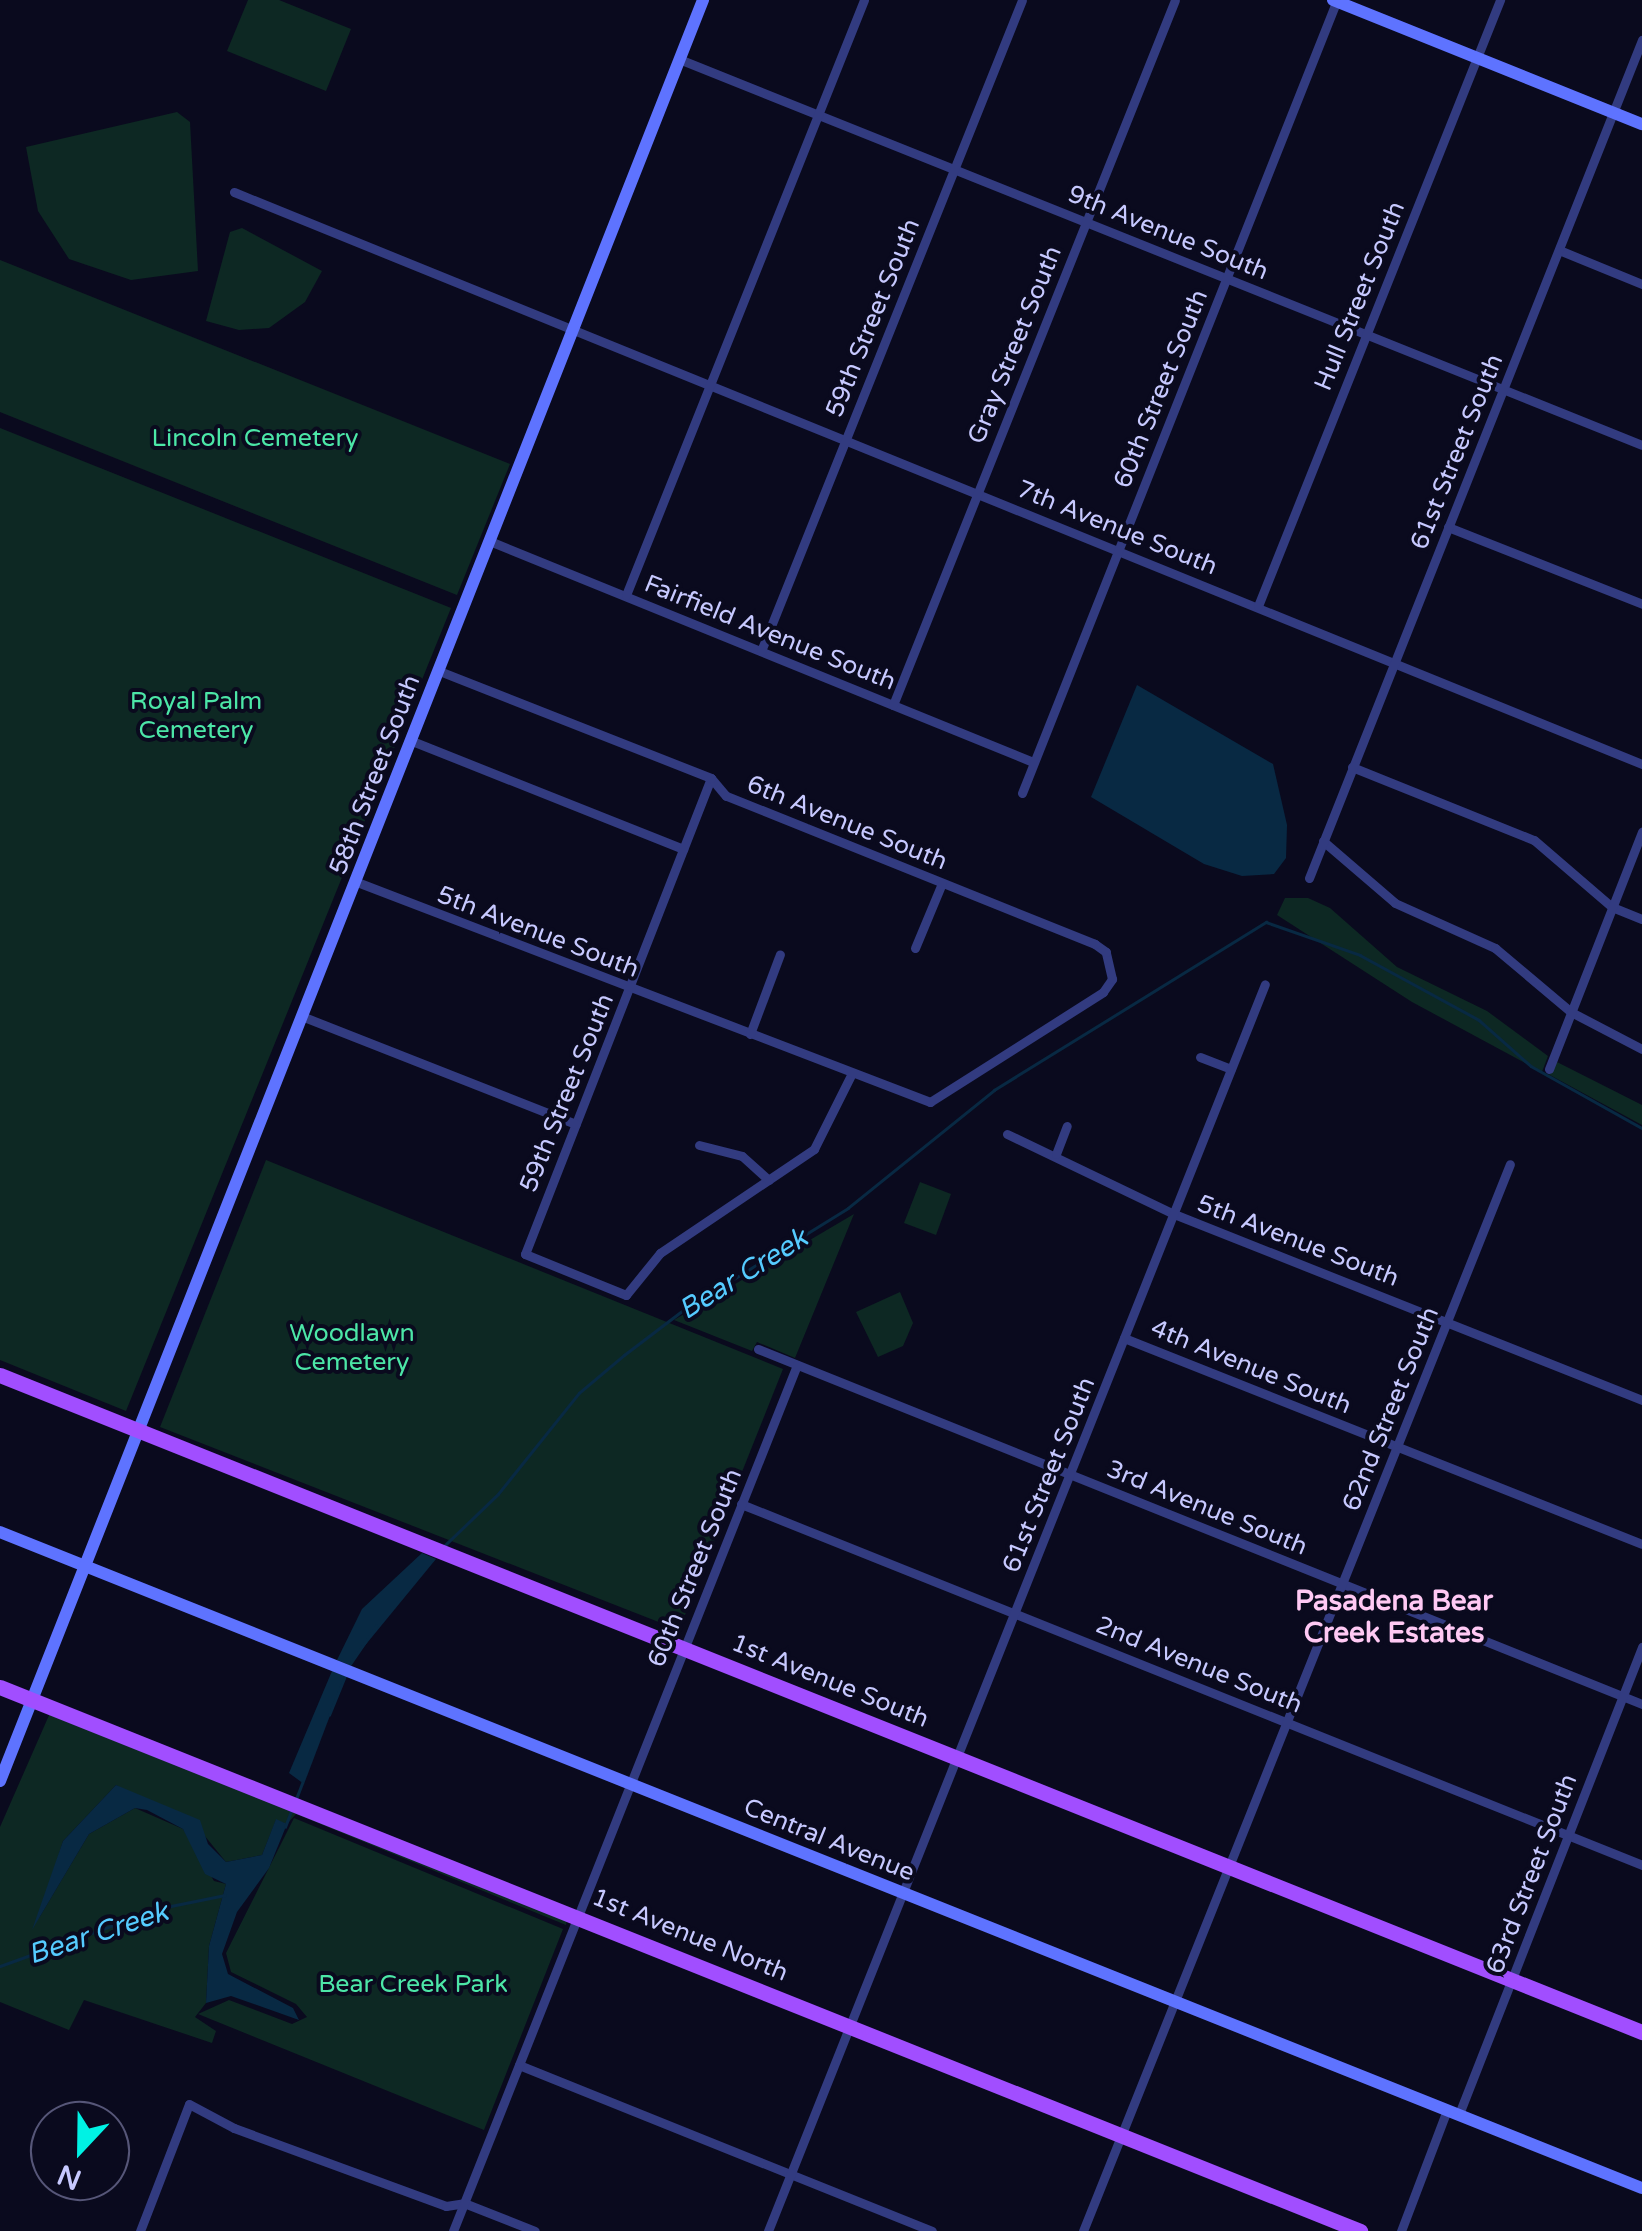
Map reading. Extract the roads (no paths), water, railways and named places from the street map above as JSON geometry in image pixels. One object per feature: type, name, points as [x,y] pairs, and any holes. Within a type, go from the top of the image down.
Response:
[{"type":"main road","name":"1st Avenue South","points":[[0,1376],[1642,2032]]},
{"type":"main road","name":"1st Avenue North","points":[[0,1686],[1360,2231]]},
{"type":"street","name":"58th Street South","points":[[0,1781],[576,331],[703,0]]},
{"type":"street","points":[[626,595],[864,0]]},
{"type":"street","name":"59th Street South","points":[[761,651],[1022,0]]},
{"type":"street","name":"Gray Street South","points":[[892,705],[1175,0]]},
{"type":"street","points":[[1336,0],[1642,124]]},
{"type":"street","name":"60th Street South","points":[[1022,793],[1336,0]]},
{"type":"street","name":"Hull Street South","points":[[1258,606],[1500,0]]},
{"type":"street","name":"61st Street South","points":[[1308,878],[1642,40]]},
{"type":"street","name":"9th Avenue South","points":[[680,58],[1642,444]]},
{"type":"street","name":"7th Avenue South","points":[[234,192],[1642,764]]},
{"type":"street","points":[[1559,250],[1642,284]]},
{"type":"street","points":[[1448,527],[1642,604]]},
{"type":"street","name":"Fairfield Avenue South","points":[[492,542],[1033,762]]},
{"type":"street","name":"6th Avenue South","points":[[440,672],[711,778],[726,796],[1095,944],[1106,952],[1112,979],[1102,992],[930,1102]]},
{"type":"street","points":[[412,742],[683,849]]},
{"type":"street","points":[[1352,767],[1534,840],[1612,908],[1642,920]]},
{"type":"street","name":"59th Street South","points":[[711,778],[525,1254],[626,1295],[660,1254],[769,1180]]},
{"type":"street","points":[[1549,1068],[1642,832]]},
{"type":"street","points":[[1323,840],[1395,903],[1495,948],[1570,1012],[1642,1048]]},
{"type":"street","name":"5th Avenue South","points":[[357,882],[930,1102]]},
{"type":"street","points":[[915,948],[942,883]]},
{"type":"street","points":[[750,1034],[780,954]]},
{"type":"street","name":"61st Street South","points":[[768,2231],[1266,984]]},
{"type":"street","points":[[304,1017],[576,1124]]},
{"type":"street","points":[[1200,1058],[1231,1069]]},
{"type":"street","points":[[699,1145],[742,1156],[769,1180],[814,1149],[851,1074]]},
{"type":"street","points":[[1056,1154],[1067,1126]]},
{"type":"street","name":"5th Avenue South","points":[[1007,1134],[1056,1154],[1174,1214],[1642,1400]]},
{"type":"street","name":"62nd Street South","points":[[1083,2231],[1510,1164]]},
{"type":"street","name":"4th Avenue South","points":[[1124,1338],[1642,1544]]},
{"type":"street","name":"3rd Avenue South","points":[[758,1349],[1642,1704]]},
{"type":"street","name":"60th Street South","points":[[452,2231],[796,1365]]},
{"type":"street","name":"2nd Avenue South","points":[[741,1504],[1642,1865]]},
{"type":"street","name":"Central Avenue","points":[[0,1532],[1642,2188]]},
{"type":"street","name":"63rd Street South","points":[[1401,2231],[1510,1979],[1642,1648]]},
{"type":"street","points":[[519,2065],[932,2231]]},
{"type":"street","points":[[140,2231],[189,2104],[234,2128],[446,2206],[464,2203],[534,2231]]},
{"type":"water","points":[[1137,685],[1273,764],[1287,825],[1286,858],[1274,874],[1242,876],[1204,864],[1091,797]]},
{"type":"water","points":[[422,1553],[436,1559],[349,1665],[337,1660],[362,1609]]},
{"type":"water","points":[[332,1671],[345,1676],[304,1784],[289,1773]]},
{"type":"water","points":[[116,1785],[200,1820],[208,1844],[226,1862],[262,1855],[276,1819],[287,1824],[269,1868],[237,1912],[222,1954],[228,1974],[293,2008],[299,2020],[231,1996],[206,2003],[209,1946],[226,1884],[205,1874],[183,1829],[147,1810],[135,1808],[89,1834],[32,1930],[63,1841]]},
{"type":"waterway","name":"Bear Creek","points":[[443,1547],[498,1494],[579,1393],[624,1355],[682,1311],[848,1208],[994,1090],[1266,922],[1360,955],[1479,1020],[1531,1066],[1642,1128]]},
{"type":"waterway","name":"Bear Creek","points":[[350,1664],[376,1626]]},
{"type":"waterway","name":"Bear Creek","points":[[329,1715],[345,1676]]},
{"type":"waterway","name":"Bear Creek","points":[[296,1799],[302,1783]]},
{"type":"waterway","name":"Bear Creek","points":[[285,1827],[291,1811]]},
{"type":"waterway","name":"Bear Creek","points":[[0,1966],[161,1908],[225,1895]]},
{"type":"district","name":"Pasadena Bear Creek Estates","points":[[1394,1617]]},
{"type":"park label","name":"Lincoln Cemetery","points":[[255,438]]},
{"type":"park label","name":"Royal Palm Cemetery","points":[[196,716]]},
{"type":"park label","name":"Woodlawn Cemetery","points":[[352,1348]]},
{"type":"park label","name":"Bear Creek Park","points":[[413,1984]]}]
